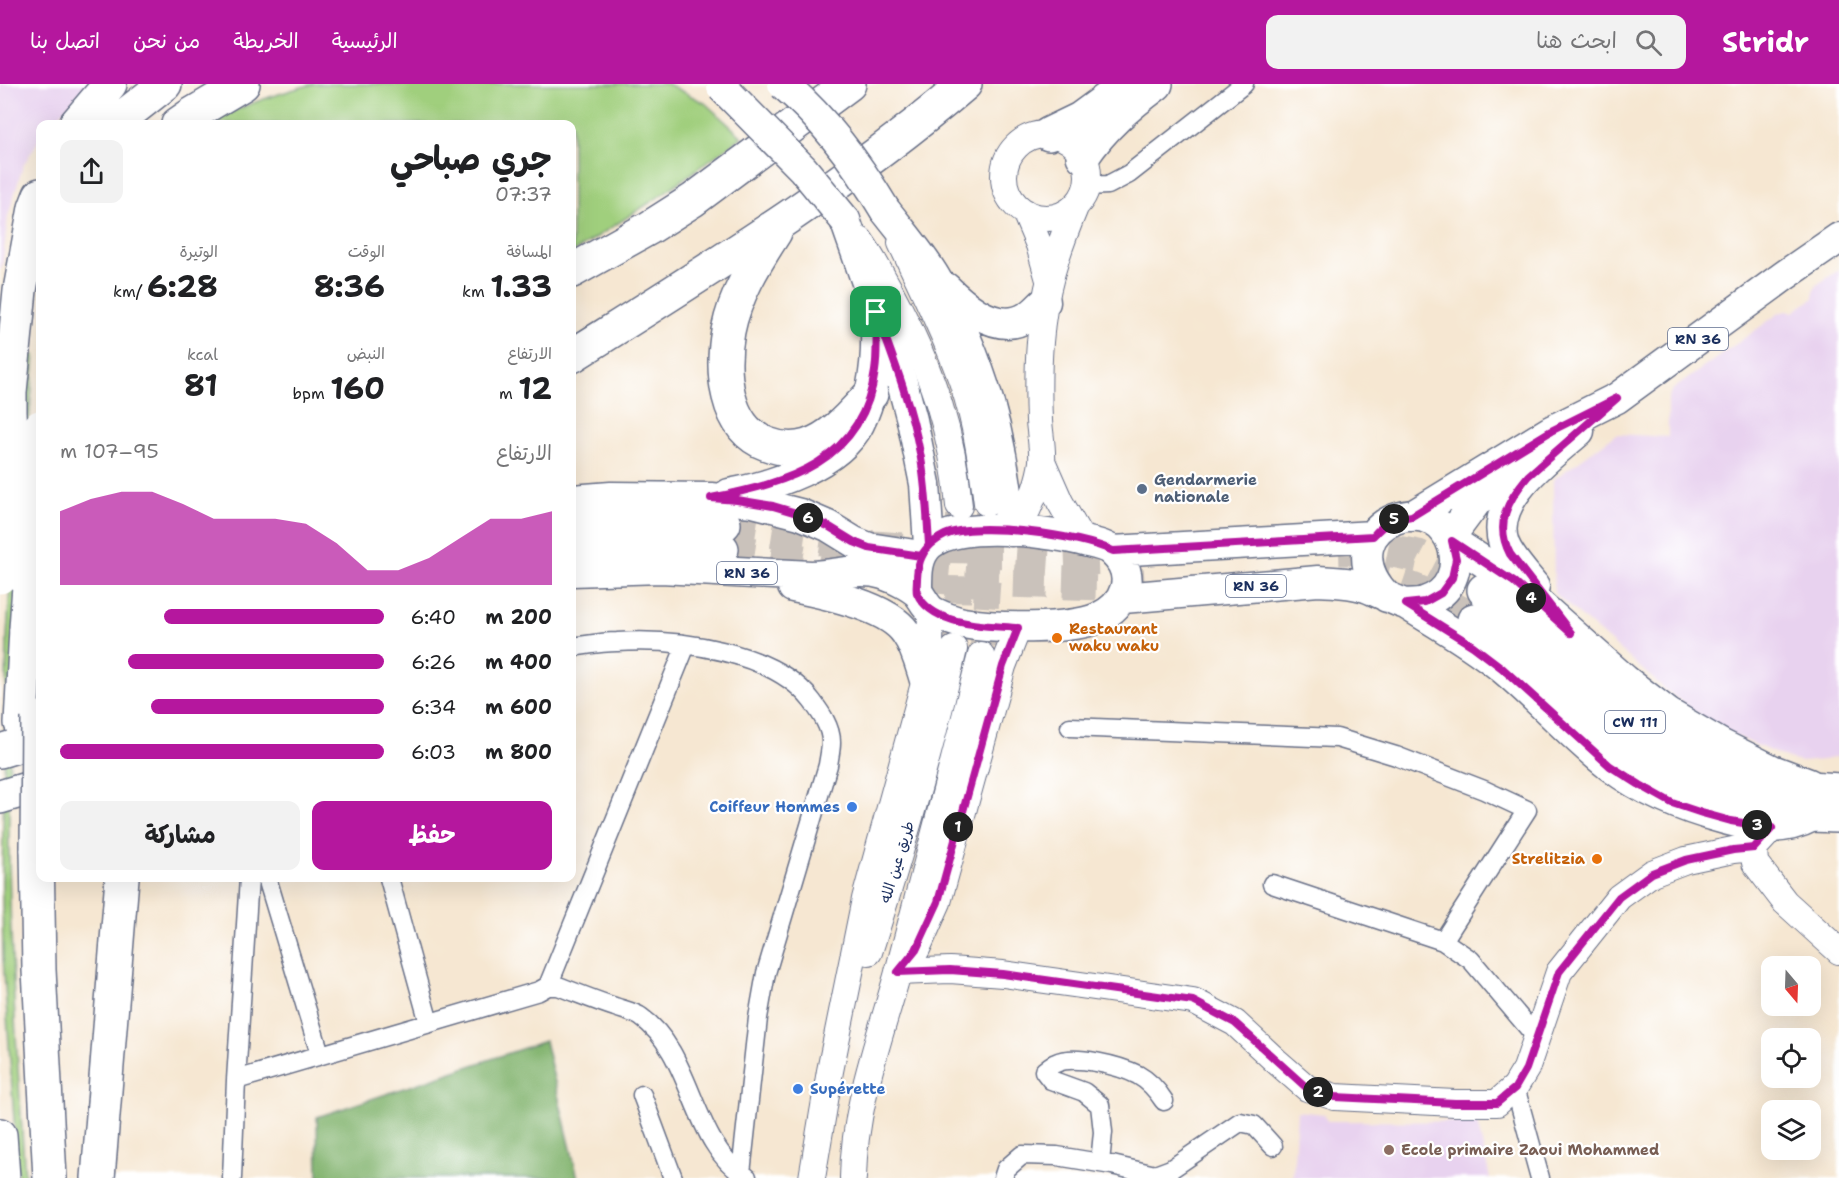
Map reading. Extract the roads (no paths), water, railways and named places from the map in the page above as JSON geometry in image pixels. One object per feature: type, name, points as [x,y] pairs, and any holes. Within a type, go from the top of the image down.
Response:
[{"type":"highway","points":[[79,120],[110,84]]},
{"type":"highway","points":[[119,120],[165,84]]},
{"type":"highway","points":[[184,120],[243,84]]},
{"type":"highway","points":[[576,269],[649,228],[693,200],[849,84]]},
{"type":"highway","points":[[576,353],[781,223],[836,185],[965,84]]},
{"type":"highway","points":[[1049,135],[1080,119],[1128,84]]},
{"type":"highway","points":[[1082,182],[1095,138],[1110,121],[1156,84]]},
{"type":"highway","points":[[0,577],[7,394],[20,290],[36,205]]},
{"type":"highway","points":[[781,223],[743,286],[728,331],[726,378],[736,418],[760,442],[793,449],[809,446],[824,438],[841,425],[871,394]]},
{"type":"highway","points":[[20,290],[36,240]]},
{"type":"highway","points":[[576,371],[617,344],[666,297]]},
{"type":"highway","points":[[36,485],[26,629],[35,721],[29,851],[23,910],[36,1178]]},
{"type":"highway","points":[[0,518],[36,506]]},
{"type":"highway","points":[[576,522],[664,518],[723,536]]},
{"type":"highway","points":[[576,549],[611,545],[667,544],[723,536]]},
{"type":"highway","points":[[0,587],[36,577]]},
{"type":"highway","name":"CW 111","points":[[1469,614],[1513,610],[1537,630],[1596,689],[1654,738],[1695,760],[1736,777],[1829,802]]},
{"type":"highway","points":[[0,751],[35,721]]},
{"type":"highway","points":[[0,776],[36,767]]},
{"type":"highway","points":[[0,797],[36,786]]},
{"type":"highway","points":[[29,851],[39,970],[50,1178]]},
{"type":"highway","points":[[98,1178],[122,882]]},
{"type":"highway","points":[[0,1135],[3,1178]]},
{"type":"main road","points":[[783,84],[819,118],[843,147],[885,210],[935,277],[961,303],[986,318],[999,322],[1013,322],[1029,317],[1047,291]]},
{"type":"main road","points":[[720,86],[803,168],[845,220],[900,379],[920,453],[925,484],[925,550],[917,571],[924,601],[962,623],[1018,628],[1065,625],[1099,617],[1327,600],[1347,601],[1381,608],[1419,619],[1469,614]]},
{"type":"main road","name":"RN 36","points":[[1412,516],[1551,431],[1617,398],[1839,238]]},
{"type":"main road","points":[[935,277],[980,371],[991,406],[1014,531]]},
{"type":"main road","points":[[876,312],[877,351],[871,394],[858,425],[847,440],[815,465],[758,488],[723,536],[816,591],[863,605],[887,616],[905,631],[917,654],[925,680]]},
{"type":"main road","points":[[1571,633],[1510,554],[1504,544],[1502,522],[1515,491],[1528,476],[1617,398]]},
{"type":"main road","name":"RN 36","points":[[1451,539],[1466,514],[1495,480],[1551,431]]},
{"type":"main road","name":"RN 36","points":[[576,500],[611,497],[723,536],[822,576],[852,570],[884,574],[924,601]]},
{"type":"main road","name":"RN 36","points":[[576,572],[661,568],[723,536],[737,500],[773,506],[800,514],[869,548],[925,550]]},
{"type":"main road","points":[[1412,516],[1428,519],[1441,526],[1451,539],[1514,582],[1625,680],[1668,714],[1829,802],[1799,824],[1763,838],[1731,821],[1672,803],[1610,766],[1502,668],[1473,646],[1469,614],[1397,600],[1377,587],[1370,576],[1368,549],[1373,536],[1381,527],[1401,517],[1412,516]]},
{"type":"main road","points":[[925,550],[946,535],[971,530],[1051,535],[1100,545],[1113,551],[1122,562],[1126,575],[1126,591],[1123,598],[1113,608],[1099,617]]},
{"type":"main road","points":[[1113,551],[1373,536]]},
{"type":"main road","points":[[1397,600],[1425,602],[1441,593],[1452,578],[1456,559],[1451,539]]},
{"type":"main road","name":"RN 36","points":[[1123,598],[1318,582],[1364,587],[1397,600]]},
{"type":"street","points":[[1082,182],[1108,185],[1129,174],[1244,84]]},
{"type":"street","points":[[1014,531],[1032,497],[1042,461],[1039,362],[1047,291],[1082,182],[1068,141],[1049,135],[1028,138],[1019,144],[1012,152],[1005,171],[1007,190],[1017,206],[1025,212],[1047,218],[1068,212],[1082,182]]},
{"type":"street","points":[[885,210],[956,365],[980,445],[987,503]]},
{"type":"street","points":[[1025,212],[1039,245],[1047,291]]},
{"type":"street","points":[[845,220],[872,257],[929,372],[950,438],[959,506]]},
{"type":"street","points":[[1042,461],[1060,502],[1082,540]]},
{"type":"street","points":[[812,1178],[830,1071],[865,899],[925,680],[930,645],[924,601]]},
{"type":"street","points":[[898,972],[916,950],[938,902],[1003,666],[1018,628]]},
{"type":"street","points":[[576,646],[618,641],[686,645],[713,648],[746,658],[774,670],[803,688],[821,712],[829,729],[831,742],[828,765],[766,973],[758,1018],[745,1176]]},
{"type":"street","points":[[548,986],[686,645]]},
{"type":"street","name":"طريق عين الله","points":[[830,1071],[900,856],[954,649]]},
{"type":"street","name":"طريق عين الله","points":[[854,1178],[862,1101],[870,1063],[898,972],[981,655]]},
{"type":"street","points":[[1071,727],[1337,738],[1407,760],[1484,790],[1527,810],[1443,941]]},
{"type":"street","points":[[898,972],[950,970],[1003,974],[1193,1001],[1235,1023],[1307,1088],[1335,1097],[1497,1103],[1515,1088],[1526,1069],[1559,972],[1619,897],[1652,873],[1686,860],[1733,850],[1763,838]]},
{"type":"street","points":[[1763,838],[1755,863],[1785,902],[1839,951]]},
{"type":"street","points":[[232,1178],[249,882]]},
{"type":"street","points":[[268,882],[320,1054]]},
{"type":"street","points":[[389,882],[429,1023]]},
{"type":"street","points":[[1272,884],[1443,941],[1472,960],[1537,1038]]},
{"type":"street","points":[[236,1080],[539,991],[548,986],[558,986],[640,1016],[661,1035],[713,1142],[725,1158],[745,1176]]},
{"type":"street","points":[[1100,1163],[1103,1132],[1100,1105],[1084,1092],[1051,1080],[1044,1071],[1056,1062],[1076,1060],[1113,1067],[1138,1076],[1155,1088],[1164,1101]]},
{"type":"street","points":[[1515,1088],[1540,1178]]},
{"type":"street","points":[[642,1095],[673,1178]]},
{"type":"street","points":[[1003,1178],[1006,1169],[1022,1155],[1056,1156],[1155,1175],[1171,1170],[1240,1122],[1254,1125],[1273,1146]]},
{"type":"tunnel","points":[[983,646],[988,574],[988,512]]},
{"type":"tunnel","points":[[954,641],[958,607],[959,515]]},
{"type":"tunnel","points":[[724,524],[873,547],[1060,560],[1137,557]]},
{"type":"tunnel","points":[[1339,549],[1377,548],[1418,556],[1484,590]]},
{"type":"tunnel","points":[[722,549],[876,572],[972,580],[1156,584]]},
{"type":"tunnel","points":[[1354,575],[1401,585],[1432,597],[1474,620]]},
{"type":"place","name":"Gendarmerie nationale","points":[[1142,489]]},
{"type":"place","name":"Restaurant waku waku","points":[[1057,638]]},
{"type":"place","name":"Coiffeur Hommes","points":[[852,807]]},
{"type":"place","name":"Strelitzia","points":[[1597,859]]},
{"type":"place","name":"Supérette","points":[[798,1089]]},
{"type":"place","name":"Ecole primaire Zaoui Mohammed","points":[[1389,1150]]}]
